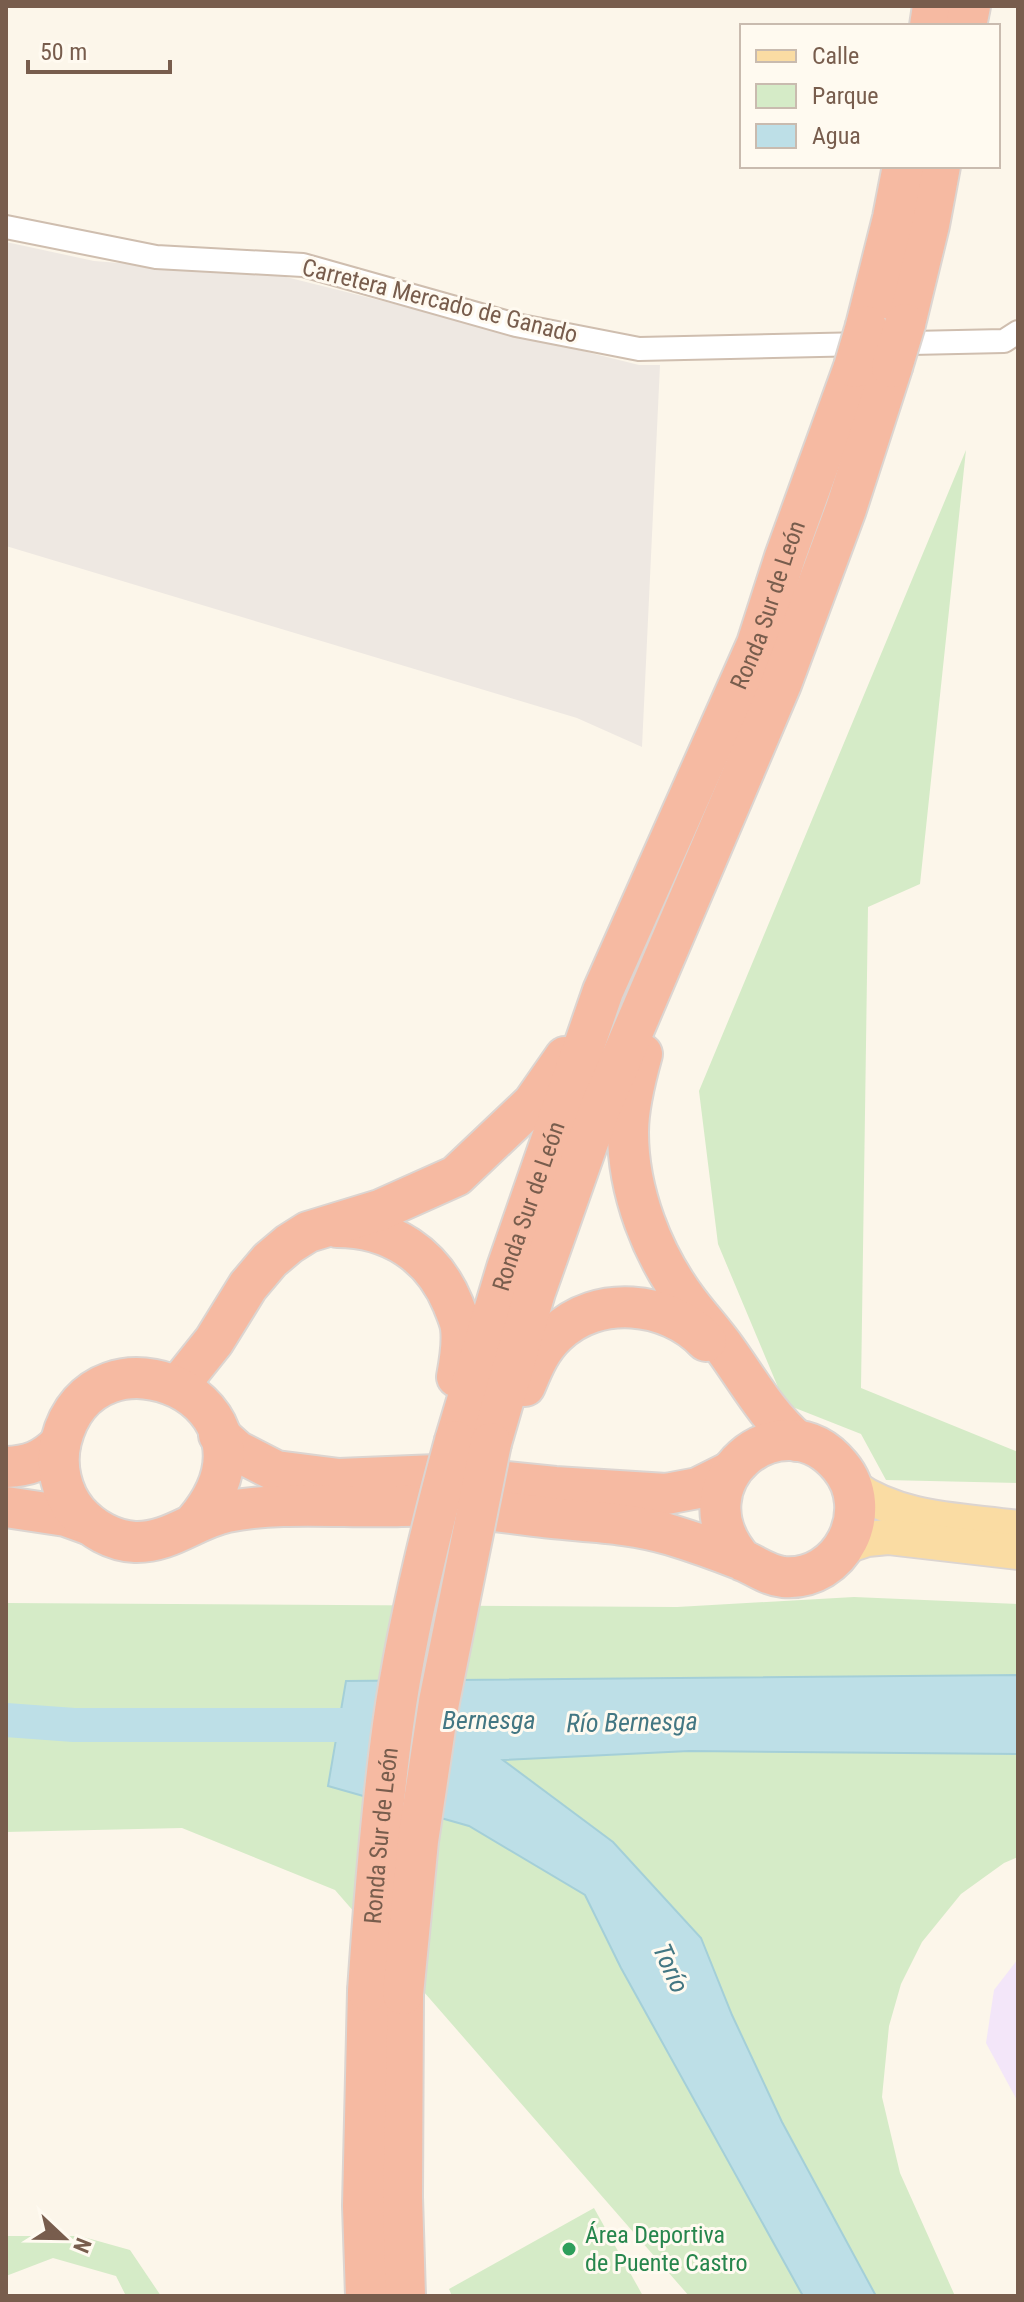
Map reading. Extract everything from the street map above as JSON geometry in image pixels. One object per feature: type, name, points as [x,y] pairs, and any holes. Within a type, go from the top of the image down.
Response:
[{"type":"highway","name":"Ronda Sur de León","points":[[405,2296],[402,2197],[385,1992],[378,1844],[393,1721],[429,1536],[484,1443],[599,1111],[781,684],[846,509],[873,367],[866,326],[903,168]]},
{"type":"highway","name":"Ronda Sur de León","points":[[366,2296],[363,2206],[385,1992],[418,1841],[439,1702],[474,1529],[507,1268],[603,991],[757,644],[785,557],[873,367],[905,324],[940,168]]},
{"type":"highway","points":[[781,684],[754,781],[647,1032],[633,1086],[628,1131],[632,1177],[641,1216],[668,1272],[745,1375],[764,1407],[797,1441]]},
{"type":"highway","points":[[6,1507],[66,1516],[108,1536],[130,1542],[153,1542],[176,1535],[195,1522],[210,1504],[220,1482],[223,1458],[200,1409],[214,1341],[248,1286],[270,1260],[289,1244],[321,1227],[380,1210],[456,1176],[533,1103],[559,1067],[603,991]]},
{"type":"highway","points":[[321,1227],[374,1230],[408,1247],[432,1266],[447,1290],[461,1325],[461,1356],[452,1414],[484,1443],[520,1398],[535,1361],[569,1323],[599,1310],[633,1307],[651,1309],[681,1322],[700,1335],[715,1351],[744,1401],[751,1439],[722,1489],[720,1509],[722,1528],[730,1546],[743,1561]]},
{"type":"highway","points":[[88,1524],[73,1508],[63,1488],[58,1467],[60,1444],[73,1413],[91,1394],[113,1382],[135,1378],[157,1379],[200,1409],[237,1451],[276,1471],[339,1479],[437,1475],[666,1494],[698,1488],[781,1440],[797,1441],[816,1446],[832,1457],[853,1487],[857,1509],[854,1528],[846,1546],[829,1564],[808,1574],[785,1577],[763,1572],[743,1561],[670,1535],[628,1526],[461,1507],[262,1508],[227,1512],[195,1522]]},
{"type":"highway","points":[[6,1467],[29,1465],[46,1458],[60,1444]]},
{"type":"main road","points":[[853,1487],[889,1508],[910,1514],[1018,1528]]},
{"type":"main road","points":[[846,1546],[867,1539],[888,1537],[1018,1552]]},
{"type":"street","name":"Carretera Mercado de Ganado","points":[[6,227],[156,257],[303,265],[516,325],[639,349],[1004,341],[1018,332]]},
{"type":"shaded area","points":[[6,242],[94,261],[282,276],[639,365],[660,365],[642,747],[577,718],[6,546]]},
{"type":"shaded area","points":[[1018,1959],[1018,2102],[986,2043],[994,1990]]},
{"type":"green space","points":[[966,450],[920,884],[868,907],[861,1388],[1018,1452],[1018,1483],[886,1480],[861,1434],[785,1404],[718,1244],[699,1091]]},
{"type":"green space","points":[[854,1597],[1018,1604],[1018,1857],[1004,1863],[961,1894],[922,1942],[901,1984],[889,2026],[882,2097],[900,2173],[955,2296],[689,2296],[335,1890],[182,1828],[6,1832],[6,1603],[677,1607]]},
{"type":"green space","name":"Área Deportiva de Puente Castro","points":[[594,2208],[643,2296],[452,2296],[449,2289]]},
{"type":"green space","points":[[6,2236],[80,2236],[130,2250],[161,2296],[126,2296],[116,2276],[53,2258],[6,2276]]},
{"type":"water","points":[[1018,1675],[1018,1754],[689,1751],[503,1760],[613,1842],[701,1938],[732,2015],[782,2122],[876,2296],[803,2296],[621,1968],[585,1895],[469,1826],[328,1786],[346,1681]]},
{"type":"waterway","name":"Río Bernesga","points":[[6,1720],[74,1725],[386,1725]]},
{"type":"place","name":"Área Deportiva de Puente Castro","points":[[569,2249]]},
{"type":"water label","name":"Bernesga","points":[[489,1720]]},
{"type":"water label","name":"Torío","points":[[671,1968]]}]
